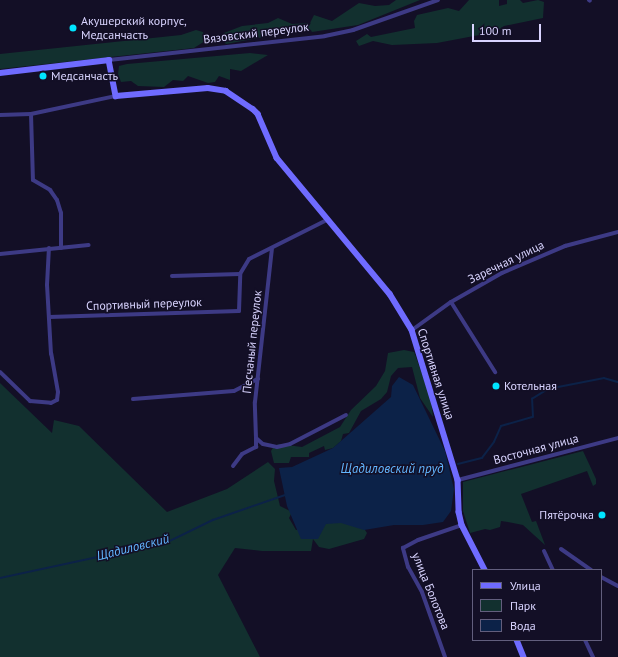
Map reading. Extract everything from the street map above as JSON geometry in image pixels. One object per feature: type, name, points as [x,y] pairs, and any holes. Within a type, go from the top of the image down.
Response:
[{"type":"street","name":"Вязовский переулок","points":[[0,73],[325,36],[353,30],[438,0]]},
{"type":"street","points":[[0,115],[31,114],[116,96],[110,60]]},
{"type":"street","name":"Спортивная улица","points":[[116,96],[208,88],[226,91],[258,114],[277,158],[390,294],[412,330],[458,480],[459,512],[462,525],[484,569]]},
{"type":"street","points":[[31,114],[33,180],[50,190],[57,200],[62,218],[61,248]]},
{"type":"street","points":[[172,276],[240,274],[249,259],[272,249],[327,220]]},
{"type":"street","name":"Заречная улица","points":[[412,330],[451,302],[530,260],[565,246],[618,232]]},
{"type":"street","points":[[0,254],[89,245]]},
{"type":"street","points":[[0,372],[30,401],[51,403],[57,400],[58,392],[51,354],[47,285],[49,248]]},
{"type":"street","name":"Песчаный переулок","points":[[256,438],[255,402],[272,249]]},
{"type":"street","name":"Спортивный переулок","points":[[49,317],[239,311],[240,274]]},
{"type":"street","points":[[451,302],[496,372]]},
{"type":"street","points":[[133,399],[234,391],[258,379]]},
{"type":"street","points":[[256,438],[263,444],[277,447],[290,444],[346,416]]},
{"type":"street","points":[[233,466],[242,454],[256,447],[256,438]]},
{"type":"street","name":"Восточная улица","points":[[458,480],[618,438]]},
{"type":"street","name":"улица Болотова","points":[[445,657],[425,599],[408,567],[403,548],[418,540],[462,525]]},
{"type":"street","points":[[562,549],[590,569]]},
{"type":"street","points":[[544,551],[553,569]]},
{"type":"street","points":[[602,578],[618,586]]},
{"type":"street","points":[[517,641],[524,657]]},
{"type":"street","points":[[585,641],[593,657]]},
{"type":"green space","points":[[396,0],[420,0],[358,25],[312,32],[297,31],[226,44],[222,39],[224,33],[242,26],[268,23],[278,18],[292,24],[310,23],[314,15],[332,21],[359,3],[375,6],[389,5]]},
{"type":"green space","points":[[469,0],[499,0],[499,6],[507,4],[507,0],[520,0],[523,3],[538,0],[544,2],[543,18],[504,26],[495,32],[437,43],[392,45],[373,41],[359,46],[356,41],[367,34],[371,37],[415,28],[414,21],[417,15],[448,8],[459,11]]},
{"type":"green space","points":[[196,30],[203,32],[205,41],[194,48],[0,69],[0,54],[181,35]]},
{"type":"green space","points":[[250,53],[268,55],[241,71],[230,69],[230,80],[219,76],[215,82],[208,83],[188,76],[183,81],[173,80],[164,87],[138,86],[131,81],[121,82],[118,74],[119,66],[127,64]]},
{"type":"green space","points":[[404,350],[414,352],[431,400],[433,417],[420,398],[412,367],[398,368],[391,376],[387,392],[381,399],[361,411],[349,433],[343,434],[341,441],[333,448],[325,450],[324,446],[309,453],[309,457],[291,457],[289,463],[274,463],[271,451],[274,446],[279,444],[302,447],[340,427],[351,410],[376,386],[385,371],[388,353]]},
{"type":"green space","points":[[0,383],[52,433],[54,420],[79,426],[167,512],[227,489],[268,462],[275,469],[274,481],[280,506],[292,512],[289,518],[296,530],[317,523],[359,521],[367,533],[364,539],[329,549],[319,547],[313,539],[311,551],[262,551],[235,548],[218,575],[260,657],[0,657]]},
{"type":"green space","points":[[583,451],[596,479],[596,484],[593,486],[587,471],[521,494],[532,522],[536,521],[545,545],[523,525],[508,522],[501,521],[500,527],[470,533],[463,511],[463,482]]},
{"type":"water","name":"Щадиловский пруд","points":[[399,377],[413,385],[445,451],[454,489],[451,511],[443,522],[423,525],[394,525],[364,530],[341,523],[326,524],[318,539],[301,539],[287,506],[279,468],[292,467],[333,448],[391,397],[392,386]]},
{"type":"waterway","name":"Щадиловский","points":[[458,464],[482,458],[494,442],[501,426],[533,417],[532,399],[548,389],[604,378],[618,382]]},
{"type":"waterway","name":"Щадиловский","points":[[0,578],[168,542],[213,520],[285,495]]},
{"type":"place","name":"Акушерский корпус, Медсанчасть","points":[[73,28]]},
{"type":"place","name":"Медсанчасть","points":[[43,76]]},
{"type":"place","name":"Котельная","points":[[496,386]]},
{"type":"place","name":"Пятёрочка","points":[[602,515]]}]
